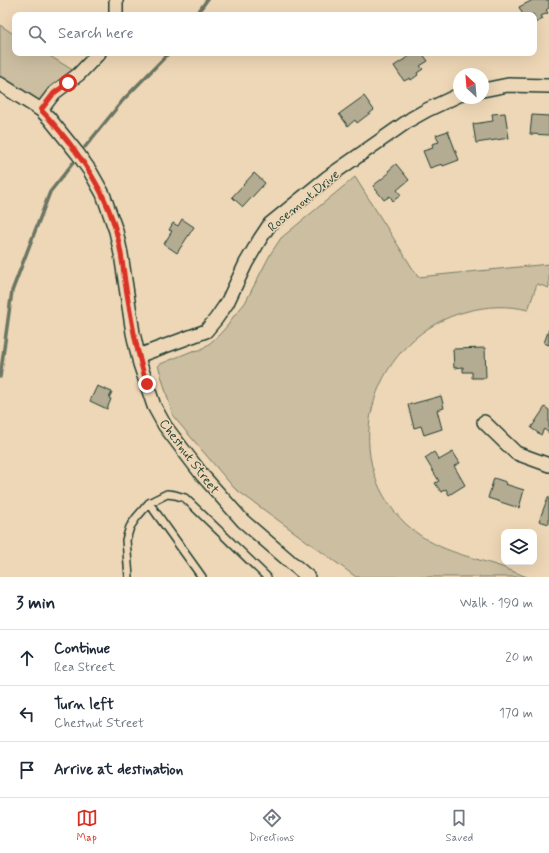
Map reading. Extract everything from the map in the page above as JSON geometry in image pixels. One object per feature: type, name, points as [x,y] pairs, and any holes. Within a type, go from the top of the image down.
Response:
[{"type":"street","points":[[116,0],[116,12]]},
{"type":"street","points":[[41,110],[54,93],[79,74],[96,56]]},
{"type":"street","name":"Chestnut Street","points":[[0,84],[41,110],[49,118],[78,154],[103,194],[116,231],[133,333],[140,364],[154,406],[165,426],[203,476],[243,521],[308,577]]},
{"type":"street","points":[[489,89],[508,85],[549,86]]},
{"type":"street","name":"Rosemont Drive","points":[[138,356],[206,331],[227,302],[246,263],[270,224],[328,177],[412,119],[453,98]]},
{"type":"street","points":[[484,422],[516,453],[549,465]]},
{"type":"lane","points":[[129,577],[126,540],[130,527],[149,503],[167,494],[175,494],[185,498],[267,577]]},
{"type":"lane","points":[[149,503],[202,577]]},
{"type":"shaded area","points":[[0,25],[12,33],[12,56],[50,56],[79,74],[41,110],[0,84]]},
{"type":"shaded area","points":[[355,177],[418,277],[549,264],[549,288],[537,284],[528,310],[513,307],[498,307],[468,311],[435,324],[408,344],[388,370],[374,400],[369,432],[372,465],[384,496],[406,524],[428,540],[451,551],[502,567],[527,577],[356,577],[234,488],[173,416],[158,365],[192,351],[200,350],[219,335],[245,303],[271,253],[281,238]]},
{"type":"building","points":[[533,0],[549,0],[549,8],[546,10],[548,13],[541,16],[543,19],[537,22],[537,12],[522,12],[519,7]]},
{"type":"building","points":[[409,56],[424,56],[428,61],[420,66],[423,69],[411,80],[410,78],[404,81],[394,66]]},
{"type":"building","points":[[364,96],[374,110],[357,123],[355,120],[348,126],[339,114]]},
{"type":"building","points":[[505,113],[509,138],[476,143],[473,124],[493,121],[492,114]]},
{"type":"building","points":[[532,115],[549,116],[549,135],[530,134]]},
{"type":"building","points":[[448,131],[459,160],[443,166],[442,164],[430,168],[423,151],[433,148],[432,144],[439,142],[436,135]]},
{"type":"building","points":[[396,164],[409,180],[397,190],[401,195],[393,201],[390,196],[384,200],[373,186],[389,173],[388,171]]},
{"type":"building","points":[[254,173],[265,183],[243,207],[232,197]]},
{"type":"building","points":[[182,219],[194,227],[177,253],[164,244],[172,231],[169,230],[173,223],[178,226]]},
{"type":"building","points":[[549,329],[549,345],[544,343]]},
{"type":"building","points":[[485,348],[486,378],[472,378],[472,372],[463,372],[463,367],[454,368],[453,349]]},
{"type":"building","points":[[97,386],[112,392],[107,409],[90,401]]},
{"type":"building","points":[[441,396],[444,408],[437,410],[442,429],[424,435],[421,426],[414,428],[408,405]]},
{"type":"building","points":[[545,407],[549,410],[549,433],[544,429],[541,435],[531,428]]},
{"type":"building","points":[[434,452],[439,460],[453,452],[460,463],[454,466],[465,485],[449,495],[446,489],[441,492],[435,483],[439,481],[425,458]]},
{"type":"building","points":[[494,478],[506,482],[505,484],[524,490],[519,508],[488,498]]},
{"type":"building","points":[[549,497],[549,524],[539,521]]},
{"type":"waterway","points":[[198,12],[207,0]]},
{"type":"waterway","points":[[85,147],[124,99],[166,56]]},
{"type":"waterway","points":[[0,377],[12,291],[50,192],[73,163]]},
{"type":"route","points":[[68,83],[54,93],[41,110],[63,135],[90,171],[103,194],[110,211],[121,254],[133,333],[140,364],[147,384]]}]
